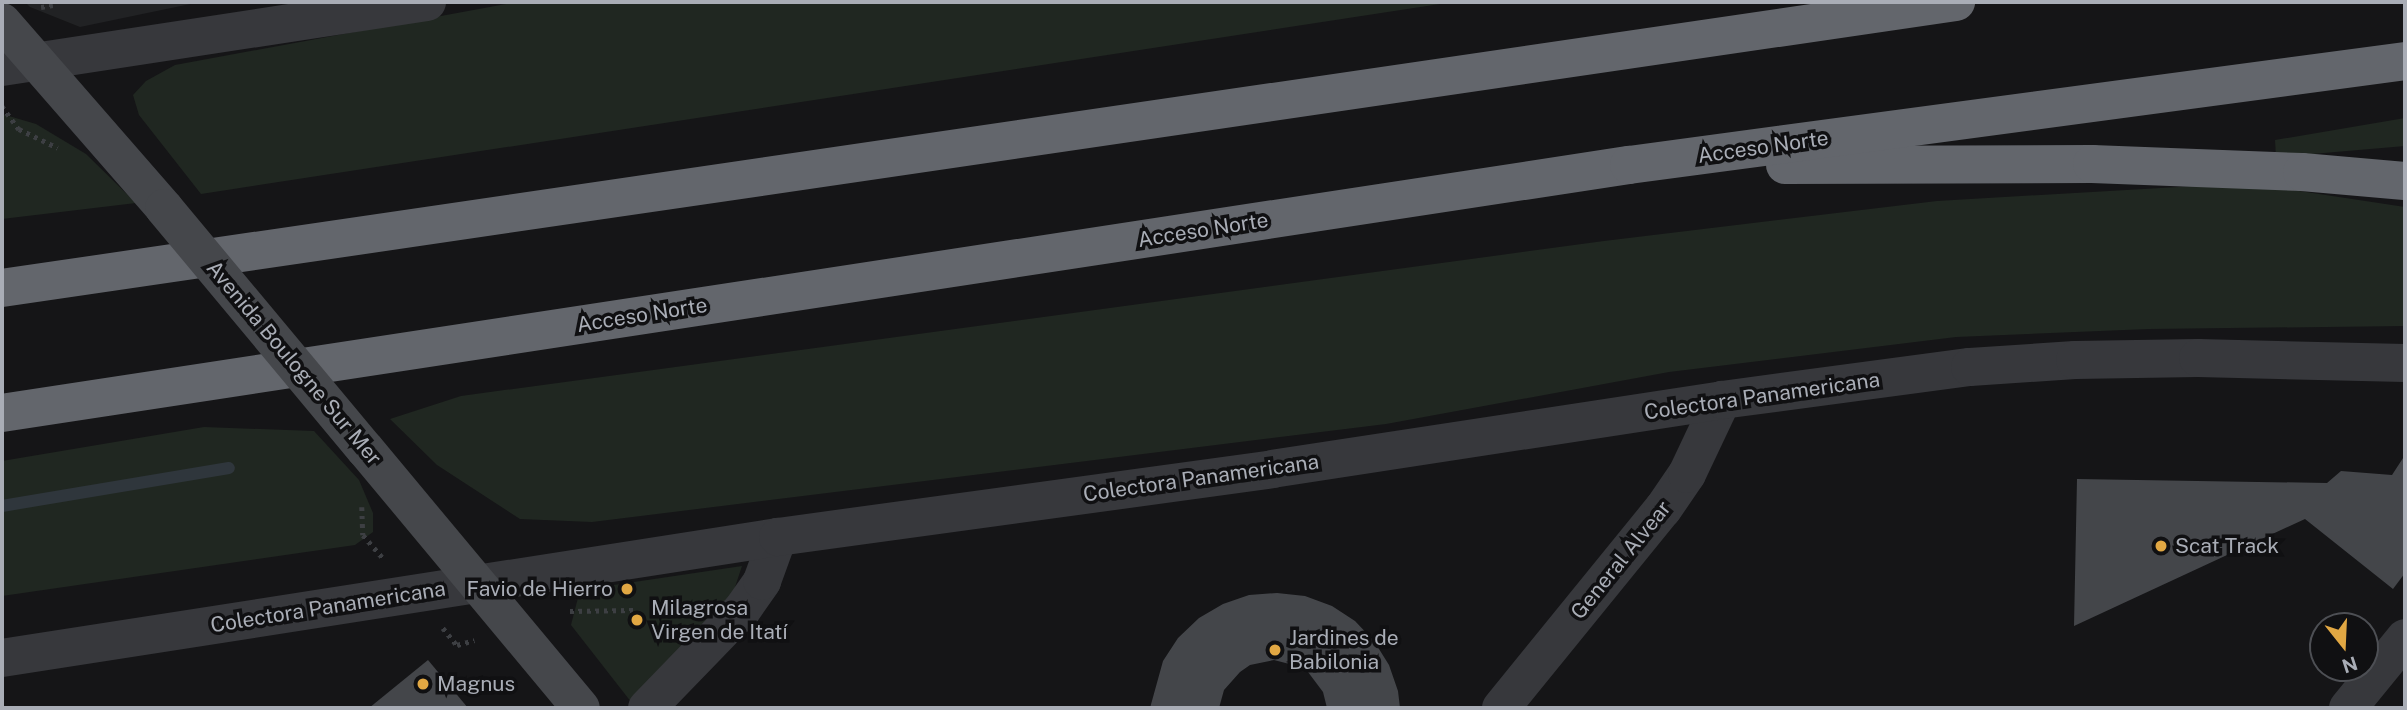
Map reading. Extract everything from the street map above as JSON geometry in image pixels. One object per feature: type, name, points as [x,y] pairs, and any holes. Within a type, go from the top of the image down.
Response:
[{"type":"highway","points":[[1606,53],[1832,2]]},
{"type":"highway","points":[[2,288],[1956,2]]},
{"type":"highway","name":"Acceso Norte","points":[[2,413],[1629,165],[2405,61]]},
{"type":"highway","points":[[1629,165],[2092,164],[2302,172],[2405,181]]},
{"type":"main road","name":"Avenida Boulogne Sur Mer","points":[[2,22],[19,65],[164,208],[581,708]]},
{"type":"street","points":[[19,65],[423,2]]},
{"type":"street","name":"Colectora Panamericana","points":[[2,658],[778,537],[1272,469],[1721,400],[1970,367],[2076,360],[2198,358],[2405,363]]},
{"type":"street","name":"General Alvear","points":[[1501,708],[1664,509],[1688,474],[1721,400]]},
{"type":"street","points":[[647,708],[742,610],[762,581],[778,537]]},
{"type":"street","points":[[2348,708],[2405,638]]},
{"type":"shaded area","points":[[25,2],[200,2],[80,27],[30,7]]},
{"type":"shaded area","points":[[517,2],[1453,2],[201,194],[139,115],[133,95],[146,81],[175,65]]},
{"type":"shaded area","points":[[2,114],[36,124],[86,154],[136,203],[2,219]]},
{"type":"shaded area","points":[[2405,118],[2405,146],[2276,157],[2275,140]]},
{"type":"shaded area","points":[[2247,183],[2405,207],[2405,326],[2149,329],[1956,337],[1669,372],[1386,424],[592,522],[520,519],[437,465],[390,419],[461,396],[1604,241],[1937,201]]},
{"type":"shaded area","points":[[204,427],[314,431],[359,480],[373,513],[373,532],[355,545],[2,596],[2,461]]},
{"type":"shaded area","points":[[742,566],[731,599],[635,707],[571,625],[580,590]]},
{"type":"building","name":"Scat Track","points":[[2405,455],[2405,573],[2393,589],[2305,519],[2074,626],[2077,479],[2327,483],[2341,471],[2392,475]]},
{"type":"building","name":"Jardines de Babilonia","points":[[1277,593],[1305,596],[1332,606],[1355,621],[1374,641],[1389,665],[1398,691],[1400,708],[1327,708],[1323,692],[1308,672],[1274,660],[1250,665],[1240,672],[1224,690],[1219,708],[1150,708],[1163,661],[1178,638],[1199,618],[1223,604],[1249,595]]},
{"type":"building","name":"Magnus","points":[[428,660],[468,708],[369,708]]},
{"type":"waterway","points":[[2,506],[229,468]]},
{"type":"place","name":"Scat Track","points":[[2161,546]]},
{"type":"place","name":"Favio de Hierro","points":[[627,589]]},
{"type":"place","name":"Milagrosa Virgen de Itatí","points":[[637,620]]},
{"type":"place","name":"Jardines de Babilonia","points":[[1275,650]]},
{"type":"place","name":"Magnus","points":[[423,684]]}]
